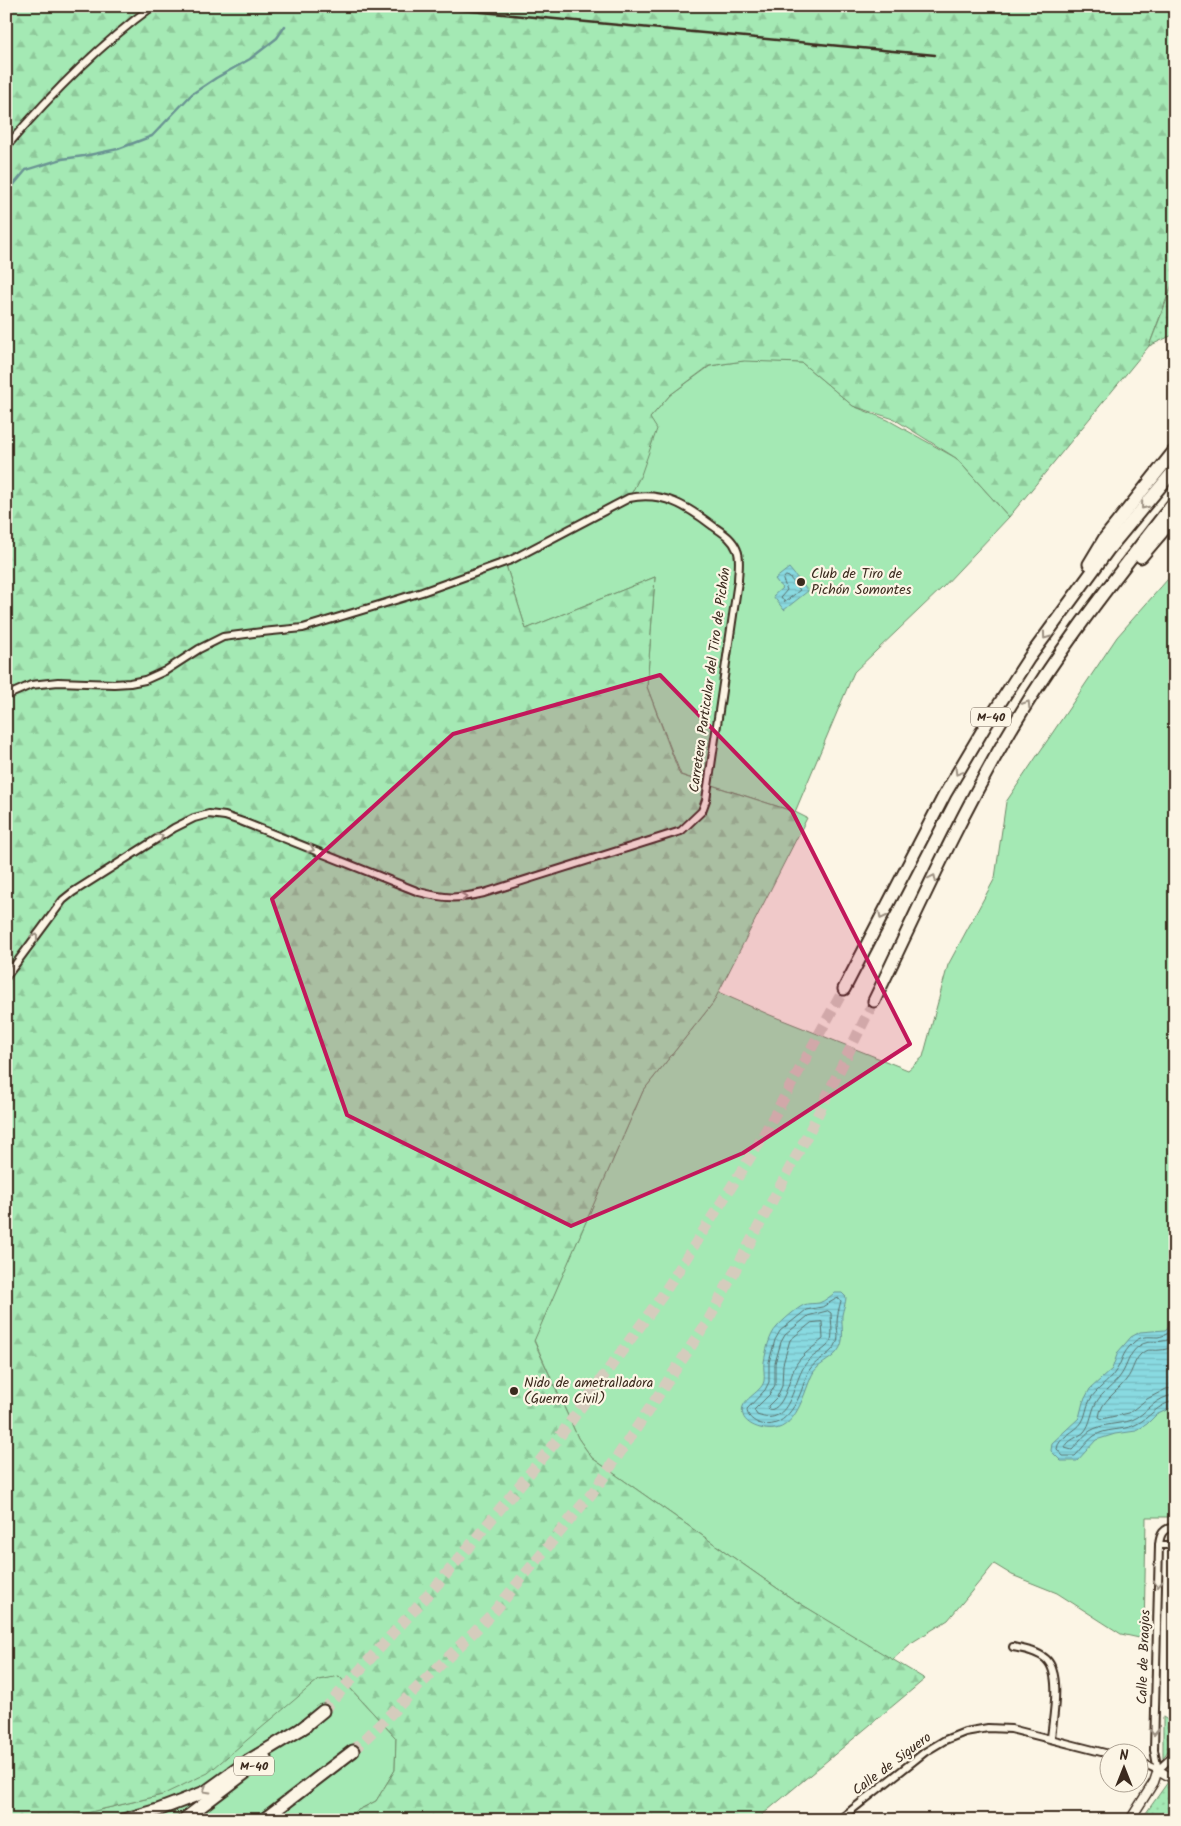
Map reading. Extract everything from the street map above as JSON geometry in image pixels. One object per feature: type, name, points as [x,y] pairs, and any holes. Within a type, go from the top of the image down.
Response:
[{"type":"highway","points":[[1057,621],[1104,539],[1175,450]]},
{"type":"highway","name":"M-40","points":[[844,989],[945,794],[987,723],[1029,658],[1108,550],[1175,469]]},
{"type":"highway","name":"M-40","points":[[874,1000],[964,815],[992,763],[1047,671],[1088,612],[1175,501]]},
{"type":"highway","points":[[1088,612],[1116,588],[1175,517]]},
{"type":"highway","name":"M-40","points":[[183,1820],[216,1797],[323,1711]]},
{"type":"highway","points":[[123,1820],[158,1810],[205,1792],[248,1761],[306,1726]]},
{"type":"highway","points":[[263,1820],[355,1753],[275,1820]]},
{"type":"street","points":[[6,147],[32,117],[97,52],[153,6]]},
{"type":"street","name":"Carretera Particular del Tiro de Pichón","points":[[6,696],[31,685],[58,682],[114,684],[145,680],[165,671],[199,649],[223,638],[303,628],[422,592],[511,560],[629,498],[643,495],[689,508],[730,538],[738,552],[738,580],[706,800],[702,811],[681,831],[484,894],[460,898],[441,898],[419,892],[244,822],[225,816],[209,814],[194,818],[174,828],[72,892],[63,900],[6,977]]},
{"type":"street","points":[[1175,1527],[1165,1529],[1160,1535],[1159,1545],[1175,1545]]},
{"type":"street","name":"Calle de Braojos","points":[[1158,1770],[1154,1750],[1159,1545]]},
{"type":"street","points":[[1013,1647],[1028,1650],[1045,1658],[1051,1667],[1055,1680],[1051,1738]]},
{"type":"street","name":"Calle de Siguero","points":[[839,1820],[925,1752],[944,1740],[965,1732],[988,1728],[1011,1729],[1098,1751]]},
{"type":"street","points":[[1130,1820],[1154,1782],[1158,1770],[1175,1754]]},
{"type":"street","points":[[1148,1766],[1175,1780]]},
{"type":"highlighted area","points":[[660,675],[792,811],[910,1044],[743,1153],[571,1226],[347,1115],[272,899],[453,734]]},
{"type":"green space","points":[[6,6],[1175,6],[1175,276],[1149,346],[1009,517],[956,458],[894,419],[853,406],[802,363],[744,361],[709,366],[670,395],[650,418],[657,429],[641,475],[629,498],[505,562],[526,629],[655,577],[647,687],[680,775],[795,812],[807,818],[713,1003],[643,1091],[534,1341],[578,1438],[592,1458],[791,1598],[925,1679],[756,1820],[339,1820],[376,1801],[395,1770],[396,1738],[339,1676],[318,1680],[208,1773],[162,1795],[57,1820],[6,1820]]},
{"type":"green space","points":[[1175,279],[1175,334],[1149,346]]},
{"type":"green space","name":"Club de Tiro de Pichón Somontes","points":[[747,359],[802,363],[853,406],[888,420],[956,458],[1009,517],[942,588],[854,672],[795,812],[681,775],[647,687],[655,577],[526,629],[505,562],[650,418],[670,395],[710,366]]},
{"type":"green space","points":[[1175,571],[1175,1517],[1146,1517],[1144,1639],[1121,1634],[1057,1593],[1012,1575],[994,1564],[948,1620],[911,1643],[892,1660],[791,1598],[592,1458],[578,1438],[534,1340],[643,1091],[713,1003],[718,992],[770,1015],[908,1070],[923,1057],[948,965],[995,878],[1006,802],[1117,637]]},
{"type":"green space","points":[[339,1676],[396,1738],[395,1770],[376,1801],[339,1820],[57,1820],[162,1795],[318,1680]]},
{"type":"green space","points":[[1163,1717],[1175,1725],[1175,1741],[1163,1758]]},
{"type":"green space","points":[[1168,1782],[1175,1787],[1175,1820],[1141,1820]]},
{"type":"water","points":[[789,568],[808,591],[784,610],[773,596],[782,588],[775,579]]},
{"type":"water","points":[[835,1293],[842,1293],[846,1297],[842,1315],[840,1348],[831,1358],[814,1371],[795,1414],[789,1421],[781,1427],[772,1429],[760,1428],[750,1423],[744,1417],[742,1409],[762,1386],[768,1343],[774,1330],[801,1307],[807,1304],[819,1303]]},
{"type":"water","points":[[1175,1322],[1175,1406],[1156,1415],[1136,1431],[1115,1434],[1096,1440],[1077,1461],[1061,1461],[1051,1451],[1052,1443],[1079,1418],[1083,1402],[1090,1389],[1112,1369],[1118,1352],[1131,1337],[1140,1332],[1165,1330]]},
{"type":"waterway","points":[[6,194],[26,170],[62,159],[118,149],[152,136],[192,94],[250,59],[277,38],[285,26]]},
{"type":"tunnel","points":[[323,1711],[443,1578],[557,1440],[662,1296],[758,1145],[844,989]]},
{"type":"tunnel","points":[[353,1751],[493,1613],[597,1487],[708,1321],[808,1134],[874,1001]]},
{"type":"railway","points":[[418,6],[935,55]]},
{"type":"place","name":"Club de Tiro de Pichón Somontes","points":[[801,582]]},
{"type":"place","name":"Nido de ametralladora (Guerra Civil)","points":[[514,1391]]}]
